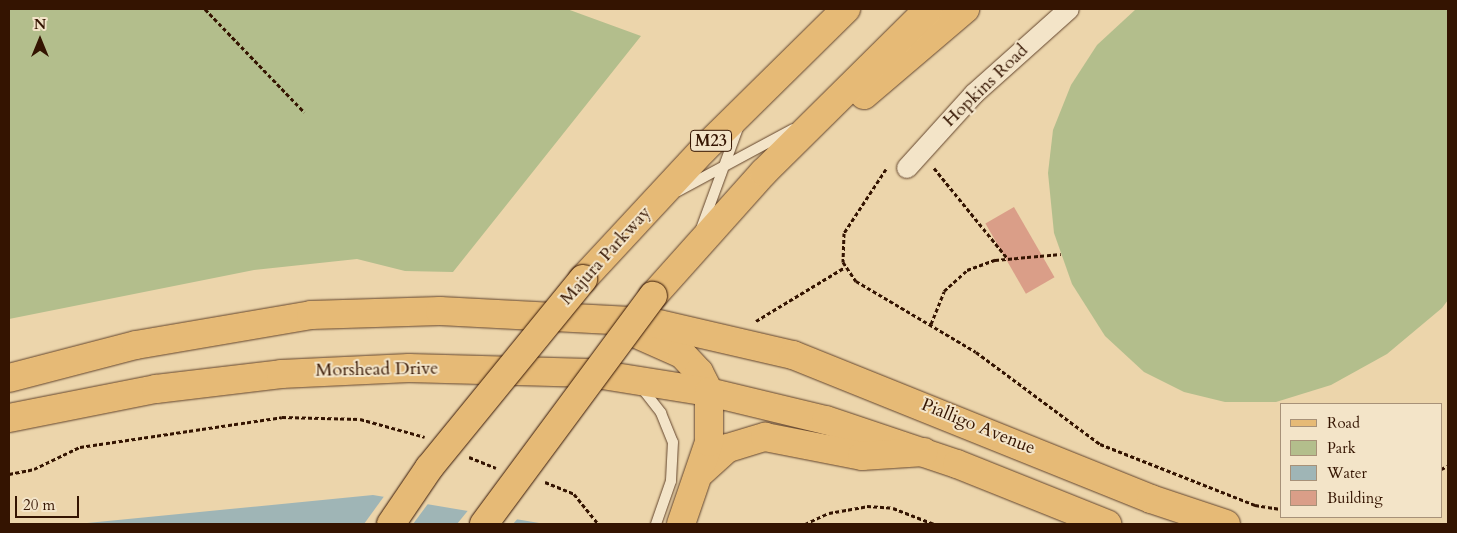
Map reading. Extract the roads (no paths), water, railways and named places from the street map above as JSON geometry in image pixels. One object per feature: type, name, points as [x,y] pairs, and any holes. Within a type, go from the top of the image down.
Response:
[{"type":"main road","name":"Majura Parkway","points":[[391,524],[429,468],[583,279],[652,204],[747,106],[846,9]]},
{"type":"main road","points":[[484,524],[653,296],[694,248],[820,114],[929,9]]},
{"type":"main road","points":[[764,172],[828,126],[965,9]]},
{"type":"main road","points":[[9,378],[136,345],[311,315],[440,311],[596,318],[675,348],[695,366],[709,392],[711,432],[701,472],[681,524]]},
{"type":"main road","name":"Pialligo Avenue","points":[[596,318],[674,325],[727,336],[870,383],[1151,499],[1226,524]]},
{"type":"main road","name":"Morshead Drive","points":[[9,418],[156,389],[346,369],[552,371],[635,380],[746,400],[924,452]]},
{"type":"main road","points":[[701,472],[728,448],[765,437],[862,456],[924,452],[1107,524]]},
{"type":"street","name":"Hopkins Road","points":[[899,165],[921,151],[974,94],[1069,9]]},
{"type":"lane","points":[[694,248],[747,106]]},
{"type":"lane","points":[[652,204],[724,168],[820,114]]},
{"type":"lane","points":[[635,380],[661,413],[673,442],[671,481],[656,524]]},
{"type":"water","points":[[373,495],[545,524],[77,524]]}]
